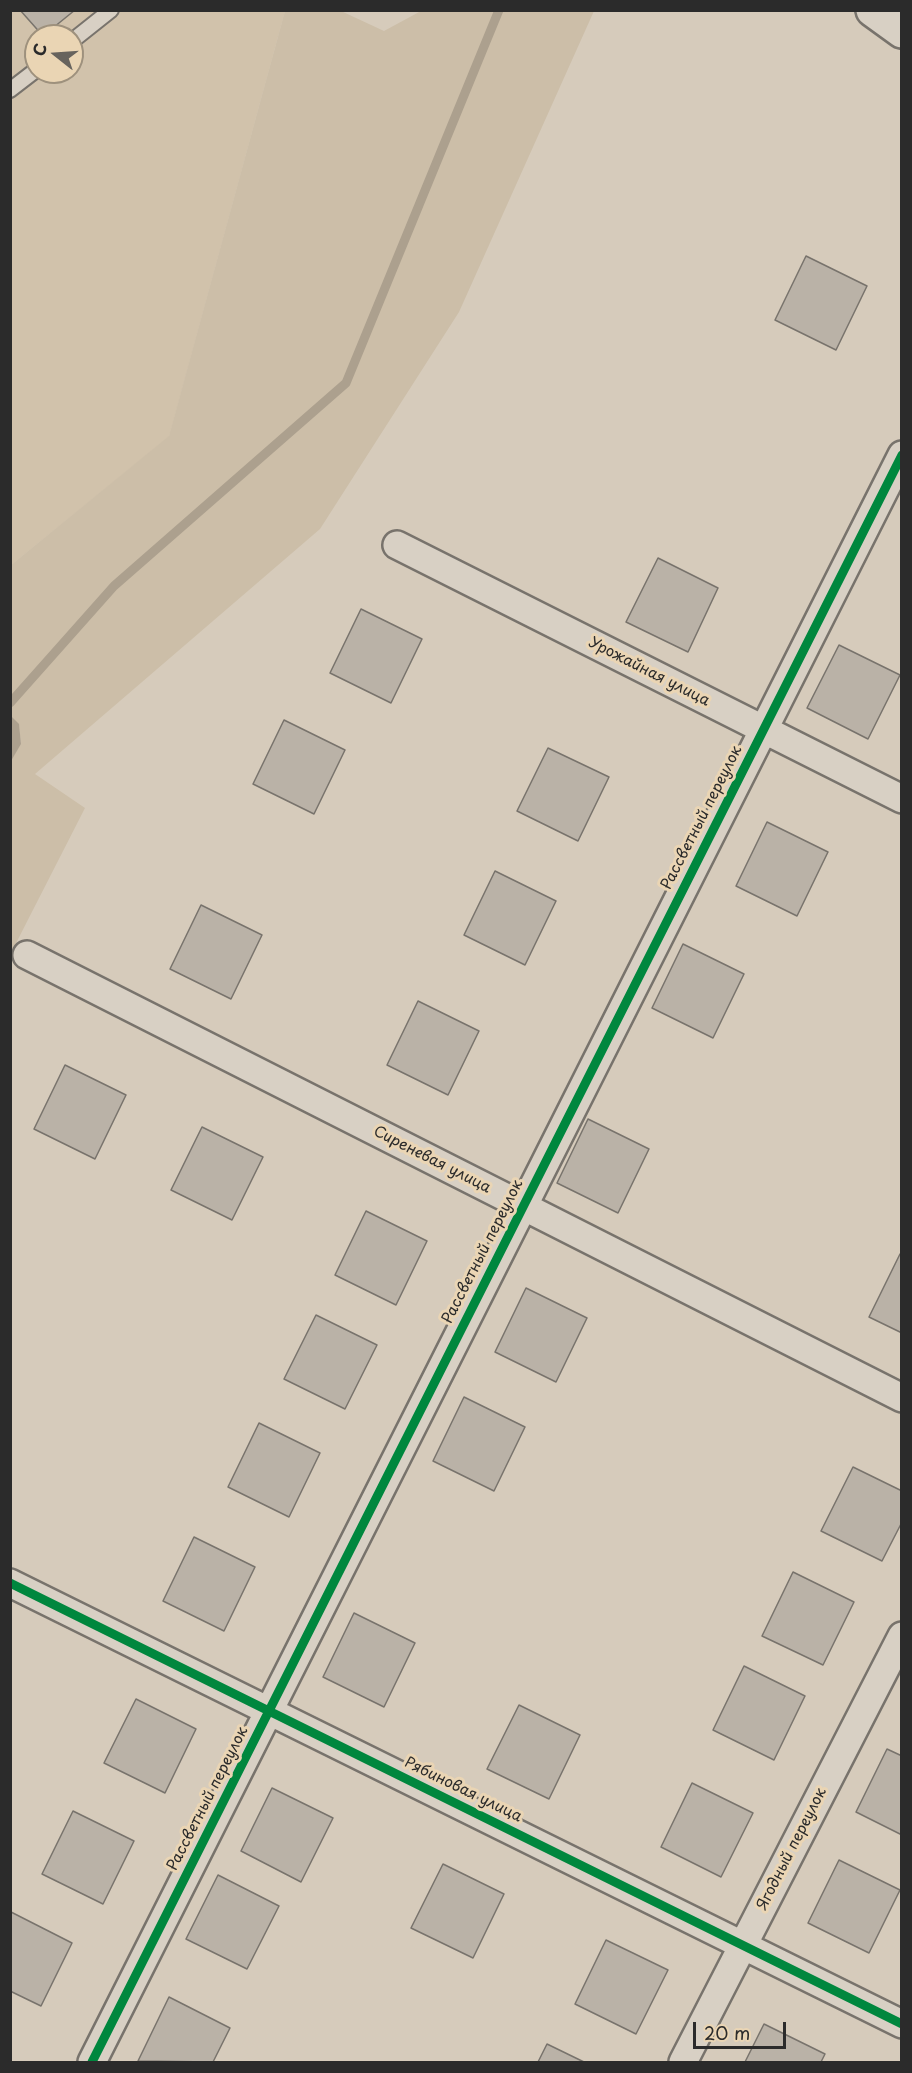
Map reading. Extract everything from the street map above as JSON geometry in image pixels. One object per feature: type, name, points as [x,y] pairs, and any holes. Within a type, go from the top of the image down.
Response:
[{"type":"street","points":[[873,10],[902,31]]},
{"type":"street","name":"Рассветный переулок","points":[[92,2062],[902,455]]},
{"type":"street","name":"Урожайная улица","points":[[397,545],[902,799]]},
{"type":"street","name":"Сиреневая улица","points":[[27,955],[902,1398]]},
{"type":"street","name":"Рябиновая улица","points":[[10,1583],[902,2024]]},
{"type":"street","name":"Ягодный переулок","points":[[683,2062],[902,1636]]},
{"type":"lane","points":[[84,31],[111,10]]},
{"type":"lane","points":[[10,90],[24,79]]},
{"type":"shaded area","points":[[11,11],[285,11],[169,437],[11,565]]},
{"type":"shaded area","points":[[285,11],[341,11],[384,31],[421,11],[594,11],[459,312],[320,529],[35,774],[85,808],[11,953],[10,761],[21,744],[19,725],[11,716],[11,565],[169,436]]},
{"type":"shaded area","points":[[11,716],[19,724],[21,744],[11,761]]},
{"type":"building","points":[[20,10],[75,10],[58,24],[32,24]]},
{"type":"building","points":[[806,256],[867,286],[836,350],[775,320]]},
{"type":"building","points":[[658,558],[718,588],[688,652],[626,622]]},
{"type":"building","points":[[361,609],[422,639],[391,703],[330,673]]},
{"type":"building","points":[[839,645],[900,675],[868,739],[807,708]]},
{"type":"building","points":[[284,720],[345,750],[314,814],[253,784]]},
{"type":"building","points":[[548,748],[609,777],[578,841],[517,811]]},
{"type":"building","points":[[767,822],[828,852],[797,916],[736,886]]},
{"type":"building","points":[[495,871],[556,901],[525,965],[464,935]]},
{"type":"building","points":[[201,905],[262,935],[231,999],[170,969]]},
{"type":"building","points":[[683,944],[744,974],[713,1038],[652,1008]]},
{"type":"building","points":[[418,1001],[479,1031],[448,1095],[387,1065]]},
{"type":"building","points":[[65,1065],[126,1095],[95,1159],[34,1129]]},
{"type":"building","points":[[588,1119],[649,1149],[618,1213],[557,1183]]},
{"type":"building","points":[[202,1127],[263,1157],[232,1220],[171,1190]]},
{"type":"building","points":[[366,1211],[427,1241],[396,1305],[335,1275]]},
{"type":"building","points":[[900,1254],[902,1255],[902,1333],[869,1317]]},
{"type":"building","points":[[526,1288],[587,1318],[556,1382],[495,1352]]},
{"type":"building","points":[[316,1315],[377,1345],[345,1409],[284,1379]]},
{"type":"building","points":[[464,1397],[525,1427],[494,1491],[433,1461]]},
{"type":"building","points":[[259,1423],[320,1453],[289,1517],[228,1487]]},
{"type":"building","points":[[853,1467],[902,1491],[902,1522],[882,1561],[821,1531]]},
{"type":"building","points":[[194,1537],[255,1567],[224,1631],[163,1601]]},
{"type":"building","points":[[793,1572],[854,1602],[823,1665],[762,1636]]},
{"type":"building","points":[[354,1613],[415,1643],[384,1707],[323,1677]]},
{"type":"building","points":[[744,1666],[805,1696],[774,1760],[713,1730]]},
{"type":"building","points":[[136,1699],[196,1729],[165,1793],[104,1763]]},
{"type":"building","points":[[519,1705],[580,1735],[549,1799],[487,1769]]},
{"type":"building","points":[[887,1749],[902,1756],[902,1835],[856,1812]]},
{"type":"building","points":[[692,1783],[753,1813],[721,1877],[661,1847]]},
{"type":"building","points":[[272,1788],[333,1818],[301,1882],[241,1851]]},
{"type":"building","points":[[73,1811],[134,1841],[103,1904],[42,1874]]},
{"type":"building","points":[[839,1860],[900,1890],[869,1953],[808,1923]]},
{"type":"building","points":[[443,1864],[504,1894],[473,1958],[411,1928]]},
{"type":"building","points":[[218,1875],[279,1906],[247,1969],[186,1939]]},
{"type":"building","points":[[11,1912],[72,1943],[41,2006],[10,1991]]},
{"type":"building","points":[[606,1940],[668,1970],[636,2034],[575,2004]]},
{"type":"building","points":[[169,1997],[230,2028],[213,2062],[138,2061]]},
{"type":"building","points":[[764,2024],[825,2054],[821,2062],[745,2062]]},
{"type":"building","points":[[547,2044],[584,2062],[538,2062]]},
{"type":"waterway","points":[[10,703],[114,586],[346,383],[499,10]]},
{"type":"cycle path","points":[[92,2062],[902,455]]},
{"type":"cycle path","points":[[10,1583],[902,2024]]}]
